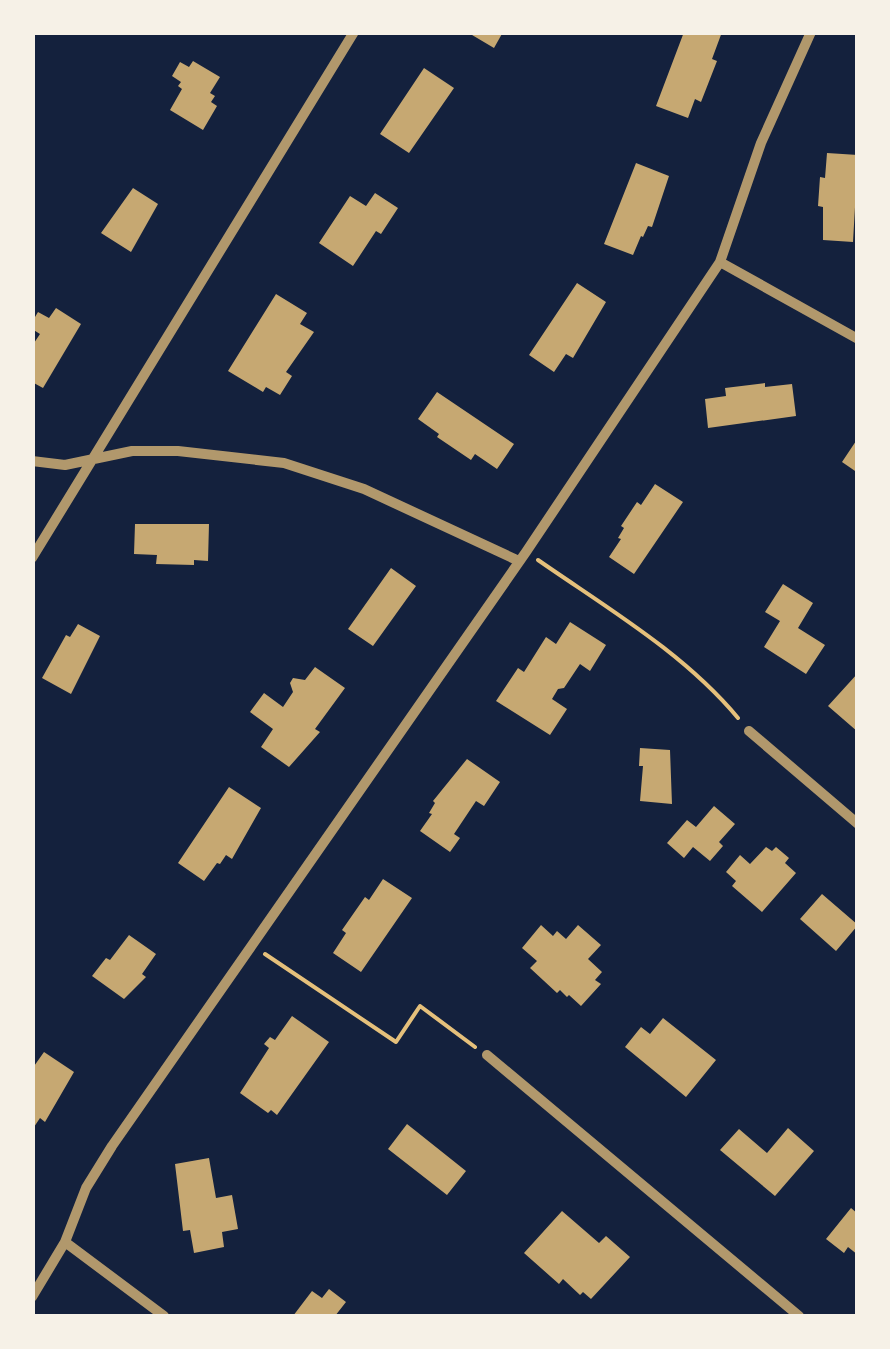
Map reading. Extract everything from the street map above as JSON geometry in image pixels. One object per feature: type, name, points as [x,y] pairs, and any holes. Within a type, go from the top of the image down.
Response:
[{"type":"street","points":[[32,558],[354,32]]},
{"type":"street","points":[[32,1297],[65,1242],[86,1188],[103,1160],[523,557],[720,262],[761,142],[811,32]]},
{"type":"street","points":[[720,262],[858,338]]},
{"type":"street","points":[[32,461],[64,465],[132,451],[178,451],[284,463],[364,489],[523,557]]},
{"type":"street","points":[[748,731],[858,824]]},
{"type":"street","points":[[486,1056],[800,1316]]},
{"type":"street","points":[[65,1242],[164,1316]]},
{"type":"path","points":[[523,557],[644,635],[715,690],[748,731]]},
{"type":"path","points":[[252,945],[396,1042],[420,1006],[486,1056]]},
{"type":"building","points":[[467,32],[503,32],[494,48]]},
{"type":"building","points":[[684,32],[722,32],[712,59],[717,61],[701,102],[695,99],[688,118],[656,106]]},
{"type":"building","points":[[193,61],[220,77],[210,93],[215,96],[211,102],[217,106],[203,130],[170,110],[182,89],[178,86],[181,82],[172,76],[180,62],[189,67]]},
{"type":"building","points":[[424,68],[454,88],[409,153],[380,134]]},
{"type":"building","points":[[827,153],[858,155],[853,242],[823,240],[823,207],[818,206]]},
{"type":"building","points":[[636,163],[669,176],[652,227],[648,226],[641,236],[633,255],[604,244]]},
{"type":"building","points":[[133,188],[158,204],[131,252],[101,233]]},
{"type":"building","points":[[375,193],[398,208],[381,234],[376,231],[353,266],[319,243],[350,196],[366,206]]},
{"type":"building","points":[[577,283],[606,302],[573,358],[566,354],[554,372],[529,355]]},
{"type":"building","points":[[276,294],[307,313],[300,324],[314,332],[286,372],[292,376],[280,395],[266,387],[263,392],[228,371]]},
{"type":"building","points":[[56,308],[81,324],[43,388],[32,382],[32,346],[40,334],[32,329],[32,322],[38,312],[49,318]]},
{"type":"building","points":[[765,383],[765,387],[792,384],[796,416],[708,428],[705,399],[726,396],[725,388]]},
{"type":"building","points":[[437,392],[514,444],[497,469],[475,454],[471,460],[418,419]]},
{"type":"building","points":[[858,438],[858,473],[842,462]]},
{"type":"building","points":[[655,484],[683,502],[634,574],[609,557],[621,539],[621,526]]},
{"type":"building","points":[[135,524],[209,524],[208,561],[194,560],[194,565],[156,564],[157,555],[134,554]]},
{"type":"building","points":[[391,568],[416,586],[373,646],[348,629]]},
{"type":"building","points":[[783,584],[813,603],[798,628],[825,645],[806,674],[764,647],[780,621],[765,612]]},
{"type":"building","points":[[570,622],[606,645],[590,671],[580,664],[564,688],[558,689],[552,699],[567,709],[550,735],[496,701],[518,668],[524,672],[546,637],[556,644]]},
{"type":"building","points":[[78,624],[100,636],[71,694],[42,678],[66,635],[70,637]]},
{"type":"building","points":[[315,667],[345,688],[315,729],[320,732],[289,767],[261,747],[273,729],[250,712],[264,693],[283,707],[293,692],[293,678],[305,680]]},
{"type":"building","points":[[858,673],[858,732],[828,706]]},
{"type":"building","points":[[640,748],[670,750],[672,804],[640,801]]},
{"type":"building","points":[[467,759],[500,782],[484,806],[476,801],[454,834],[460,838],[450,852],[420,831],[432,814],[429,813],[433,801]]},
{"type":"building","points":[[229,787],[261,808],[232,859],[226,855],[204,881],[178,863]]},
{"type":"building","points":[[714,806],[735,824],[719,842],[723,846],[710,861],[693,847],[684,858],[667,843],[687,820],[696,827]]},
{"type":"building","points":[[766,847],[772,851],[776,847],[789,858],[785,863],[796,873],[762,912],[732,886],[736,881],[726,872],[740,855],[750,864]]},
{"type":"building","points":[[383,879],[412,898],[361,972],[333,953],[346,933],[342,930]]},
{"type":"building","points":[[822,894],[858,925],[836,951],[800,919]]},
{"type":"building","points":[[541,925],[553,936],[557,931],[566,939],[578,925],[601,945],[588,959],[602,972],[595,980],[601,984],[581,1006],[560,990],[557,993],[530,968],[537,961],[522,948]]},
{"type":"building","points":[[129,935],[156,954],[142,974],[146,977],[124,999],[92,976]]},
{"type":"building","points":[[292,1016],[329,1042],[277,1115],[240,1093],[269,1048],[264,1044],[270,1037],[275,1040]]},
{"type":"building","points":[[663,1018],[716,1060],[686,1097],[625,1047],[641,1027],[650,1034]]},
{"type":"building","points":[[44,1052],[74,1072],[45,1122],[40,1118],[32,1130],[32,1069]]},
{"type":"building","points":[[407,1124],[466,1171],[447,1195],[388,1149]]},
{"type":"building","points":[[788,1128],[814,1151],[775,1196],[720,1150],[739,1129],[767,1153]]},
{"type":"building","points":[[209,1158],[216,1198],[232,1195],[238,1229],[222,1232],[224,1247],[194,1253],[190,1230],[183,1231],[175,1164]]},
{"type":"building","points":[[851,1208],[858,1214],[858,1255],[848,1247],[844,1253],[826,1239]]},
{"type":"building","points":[[562,1211],[599,1243],[606,1236],[630,1257],[591,1299],[583,1292],[580,1295],[563,1279],[559,1284],[524,1253]]},
{"type":"building","points":[[329,1289],[346,1302],[335,1316],[293,1316],[312,1291],[322,1298]]}]
